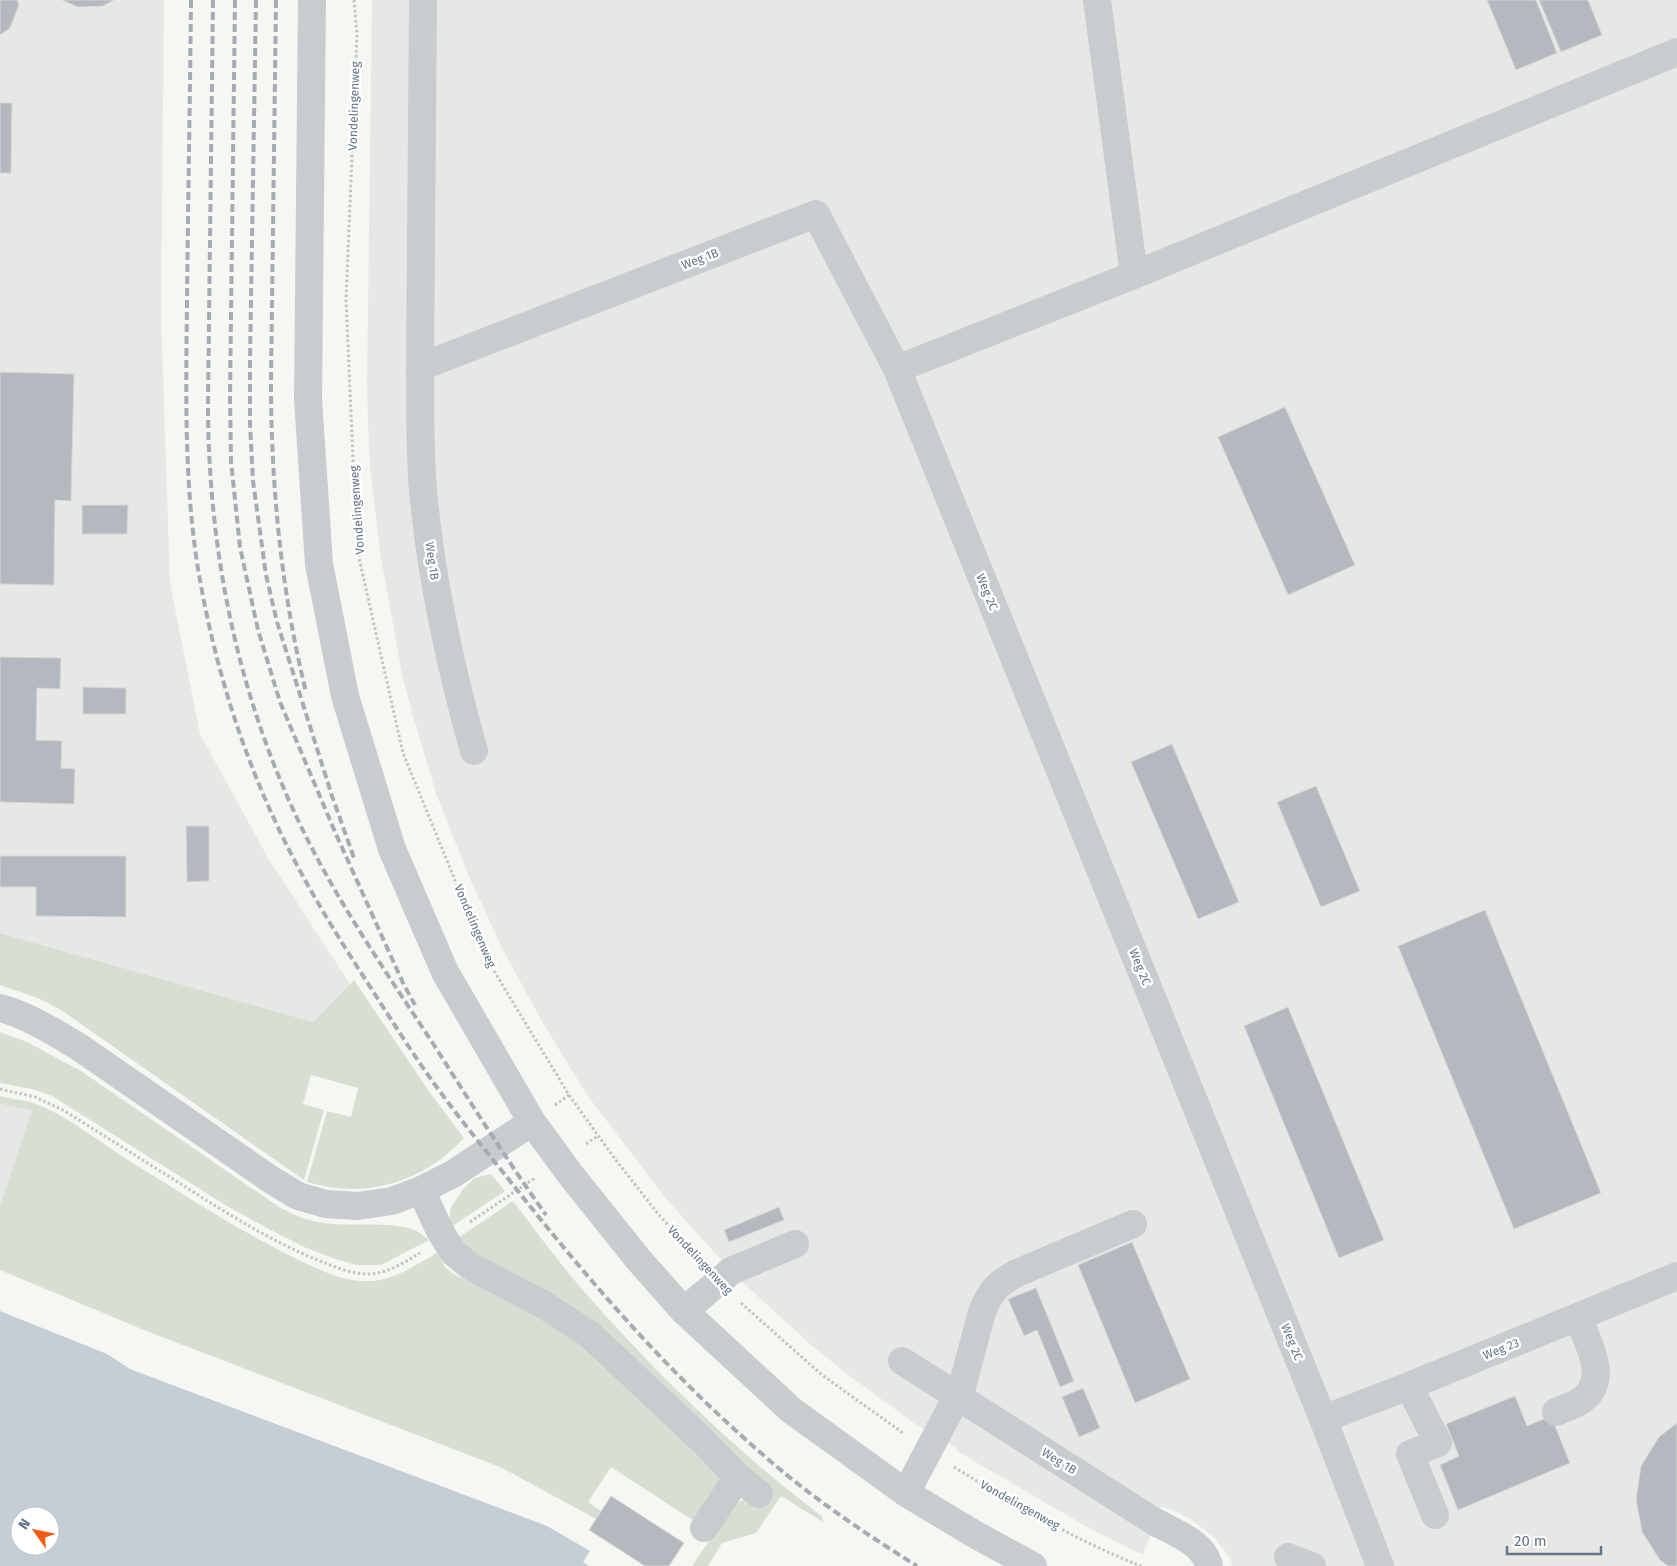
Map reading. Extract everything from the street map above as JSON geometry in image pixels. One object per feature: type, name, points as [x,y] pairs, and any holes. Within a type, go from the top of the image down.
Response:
[{"type":"street","points":[[312,0],[308,399],[319,564],[345,696],[392,849],[445,972],[532,1122],[570,1174],[638,1259],[684,1311],[790,1410],[906,1494],[976,1536],[1033,1566]]},
{"type":"street","name":"Weg 1B","points":[[423,0],[420,437],[428,534],[435,581],[454,679],[474,751]]},
{"type":"street","points":[[1097,0],[1134,275]]},
{"type":"street","points":[[897,369],[1134,275],[1677,52]]},
{"type":"street","name":"Weg 1B","points":[[420,367],[816,214],[897,369]]},
{"type":"street","name":"Weg 2C","points":[[897,369],[1324,1419],[1380,1566]]},
{"type":"street","points":[[0,1008],[24,1016],[79,1047],[270,1180],[298,1196],[326,1204],[358,1206],[392,1202],[453,1174],[532,1122]]},
{"type":"street","points":[[421,1190],[440,1231],[453,1252],[470,1266],[544,1304],[589,1334],[704,1441],[738,1477],[759,1494]]},
{"type":"street","points":[[906,1494],[962,1387],[984,1306],[993,1290],[1002,1281],[1132,1224]]},
{"type":"street","points":[[684,1311],[731,1271],[795,1244]]},
{"type":"street","name":"Weg 23","points":[[1324,1419],[1677,1276]]},
{"type":"street","points":[[1556,1412],[1584,1398],[1595,1386],[1597,1369],[1578,1317]]},
{"type":"street","name":"Weg 1B","points":[[902,1360],[1156,1522],[1196,1544],[1208,1558],[1209,1566]]},
{"type":"street","points":[[1409,1386],[1438,1443],[1410,1454],[1436,1516]]},
{"type":"street","points":[[704,1528],[738,1477]]},
{"type":"path","name":"Vondelingenweg","points":[[354,0],[357,34],[346,300],[357,549],[403,753],[488,961],[569,1095],[609,1152],[659,1215],[739,1301],[822,1375],[908,1436]]},
{"type":"path","name":"Vondelingenweg","points":[[947,1462],[1010,1501],[1106,1552],[1141,1566]]},
{"type":"shaded area","points":[[0,0],[164,0],[161,315],[170,583],[200,734],[268,858],[350,984],[313,1022],[0,933]]},
{"type":"shaded area","points":[[372,0],[1677,0],[1677,1566],[1232,1566],[1230,1558],[1214,1537],[1189,1518],[1162,1506],[1143,1554],[1139,1553],[1091,1529],[982,1466],[956,1450],[957,1448],[914,1423],[843,1371],[810,1344],[739,1279],[664,1196],[587,1095],[543,1023],[503,950],[468,874],[437,796],[402,674],[380,552],[370,467],[368,425]]},
{"type":"shaded area","points":[[0,933],[313,1022],[354,980],[428,1090],[464,1138],[431,1166],[412,1176],[392,1183],[372,1188],[350,1189],[307,1182],[327,1111],[351,1117],[358,1088],[311,1075],[303,1104],[324,1110],[304,1180],[61,1010],[40,999],[0,985]]},
{"type":"shaded area","points":[[0,1032],[27,1042],[81,1071],[286,1211],[299,1217],[327,1223],[391,1225],[412,1229],[429,1240],[381,1265],[357,1265],[304,1247],[227,1206],[52,1096],[36,1090],[0,1083]]},
{"type":"shaded area","points":[[0,1096],[30,1102],[55,1113],[225,1220],[265,1243],[316,1268],[349,1279],[360,1281],[380,1280],[406,1271],[437,1253],[446,1268],[453,1274],[538,1315],[582,1341],[713,1464],[720,1478],[719,1483],[697,1523],[611,1467],[588,1502],[601,1511],[596,1519],[500,1467],[144,1330],[0,1270],[0,1206],[32,1110],[0,1104]]},
{"type":"shaded area","points":[[0,1104],[33,1110],[0,1206]]},
{"type":"shaded area","points":[[491,1174],[505,1191],[448,1229],[451,1207],[464,1188],[475,1178]]},
{"type":"shaded area","points":[[513,1201],[580,1287],[650,1363],[733,1443],[822,1516],[823,1522],[781,1496],[756,1533],[722,1543],[708,1566],[692,1566],[735,1503],[771,1490],[452,1242]]},
{"type":"shaded area","points":[[0,1311],[107,1354],[130,1369],[547,1526],[590,1551],[583,1562],[589,1566],[0,1566]]},
{"type":"building","points":[[0,0],[17,0],[19,5],[10,28],[0,35]]},
{"type":"building","points":[[62,0],[114,0],[103,6],[78,7]]},
{"type":"building","points":[[1487,0],[1536,0],[1557,53],[1516,70]]},
{"type":"building","points":[[1539,0],[1588,0],[1602,35],[1561,52]]},
{"type":"building","points":[[0,103],[12,103],[11,173],[0,173]]},
{"type":"building","points":[[0,372],[74,374],[71,501],[55,500],[54,585],[0,584]]},
{"type":"building","points":[[1285,407],[1355,565],[1288,595],[1218,437]]},
{"type":"building","points":[[82,505],[128,505],[127,534],[82,534]]},
{"type":"building","points":[[0,657],[61,658],[60,689],[37,688],[36,740],[62,741],[61,768],[75,769],[74,804],[0,802]]},
{"type":"building","points":[[83,687],[126,688],[126,714],[83,714]]},
{"type":"building","points":[[1172,744],[1239,902],[1198,919],[1131,762]]},
{"type":"building","points":[[1316,786],[1360,891],[1321,907],[1277,802]]},
{"type":"building","points":[[186,826],[209,826],[209,881],[187,882]]},
{"type":"building","points":[[0,856],[126,856],[126,917],[36,916],[36,887],[0,887]]},
{"type":"building","points":[[1485,910],[1601,1193],[1514,1229],[1398,946]]},
{"type":"building","points":[[1288,1007],[1384,1240],[1339,1258],[1244,1026]]},
{"type":"building","points":[[779,1207],[784,1220],[729,1242],[724,1230]]},
{"type":"building","points":[[1132,1242],[1190,1379],[1135,1403],[1078,1265]]},
{"type":"building","points":[[1036,1288],[1074,1381],[1060,1387],[1037,1330],[1024,1336],[1008,1299]]},
{"type":"building","points":[[1083,1388],[1100,1428],[1079,1437],[1062,1397]]},
{"type":"building","points":[[1515,1396],[1527,1426],[1551,1416],[1570,1463],[1458,1510],[1440,1465],[1459,1456],[1446,1424]]},
{"type":"building","points":[[1677,1423],[1677,1566],[1668,1566],[1660,1560],[1642,1532],[1636,1499],[1641,1466],[1659,1437]]},
{"type":"building","points":[[611,1496],[684,1543],[669,1566],[645,1566],[589,1530]]},
{"type":"railway","points":[[191,0],[186,403],[188,470],[193,536],[204,602],[228,699],[250,762],[276,823],[331,924],[424,1070],[478,1141],[596,1286],[692,1389],[779,1469],[837,1513],[917,1566]]},
{"type":"railway","points":[[213,0],[209,457],[220,563],[242,667],[257,718],[276,769],[297,818],[327,876],[378,960],[502,1151],[546,1215]]},
{"type":"railway","points":[[235,0],[230,397],[231,461],[240,547],[258,630],[280,702],[335,832],[403,983],[415,1005]]},
{"type":"railway","points":[[256,0],[250,360],[250,424],[253,481],[266,575],[277,622],[332,796],[354,858]]},
{"type":"railway","points":[[276,0],[271,420],[275,498],[284,577],[297,654],[306,692]]}]
